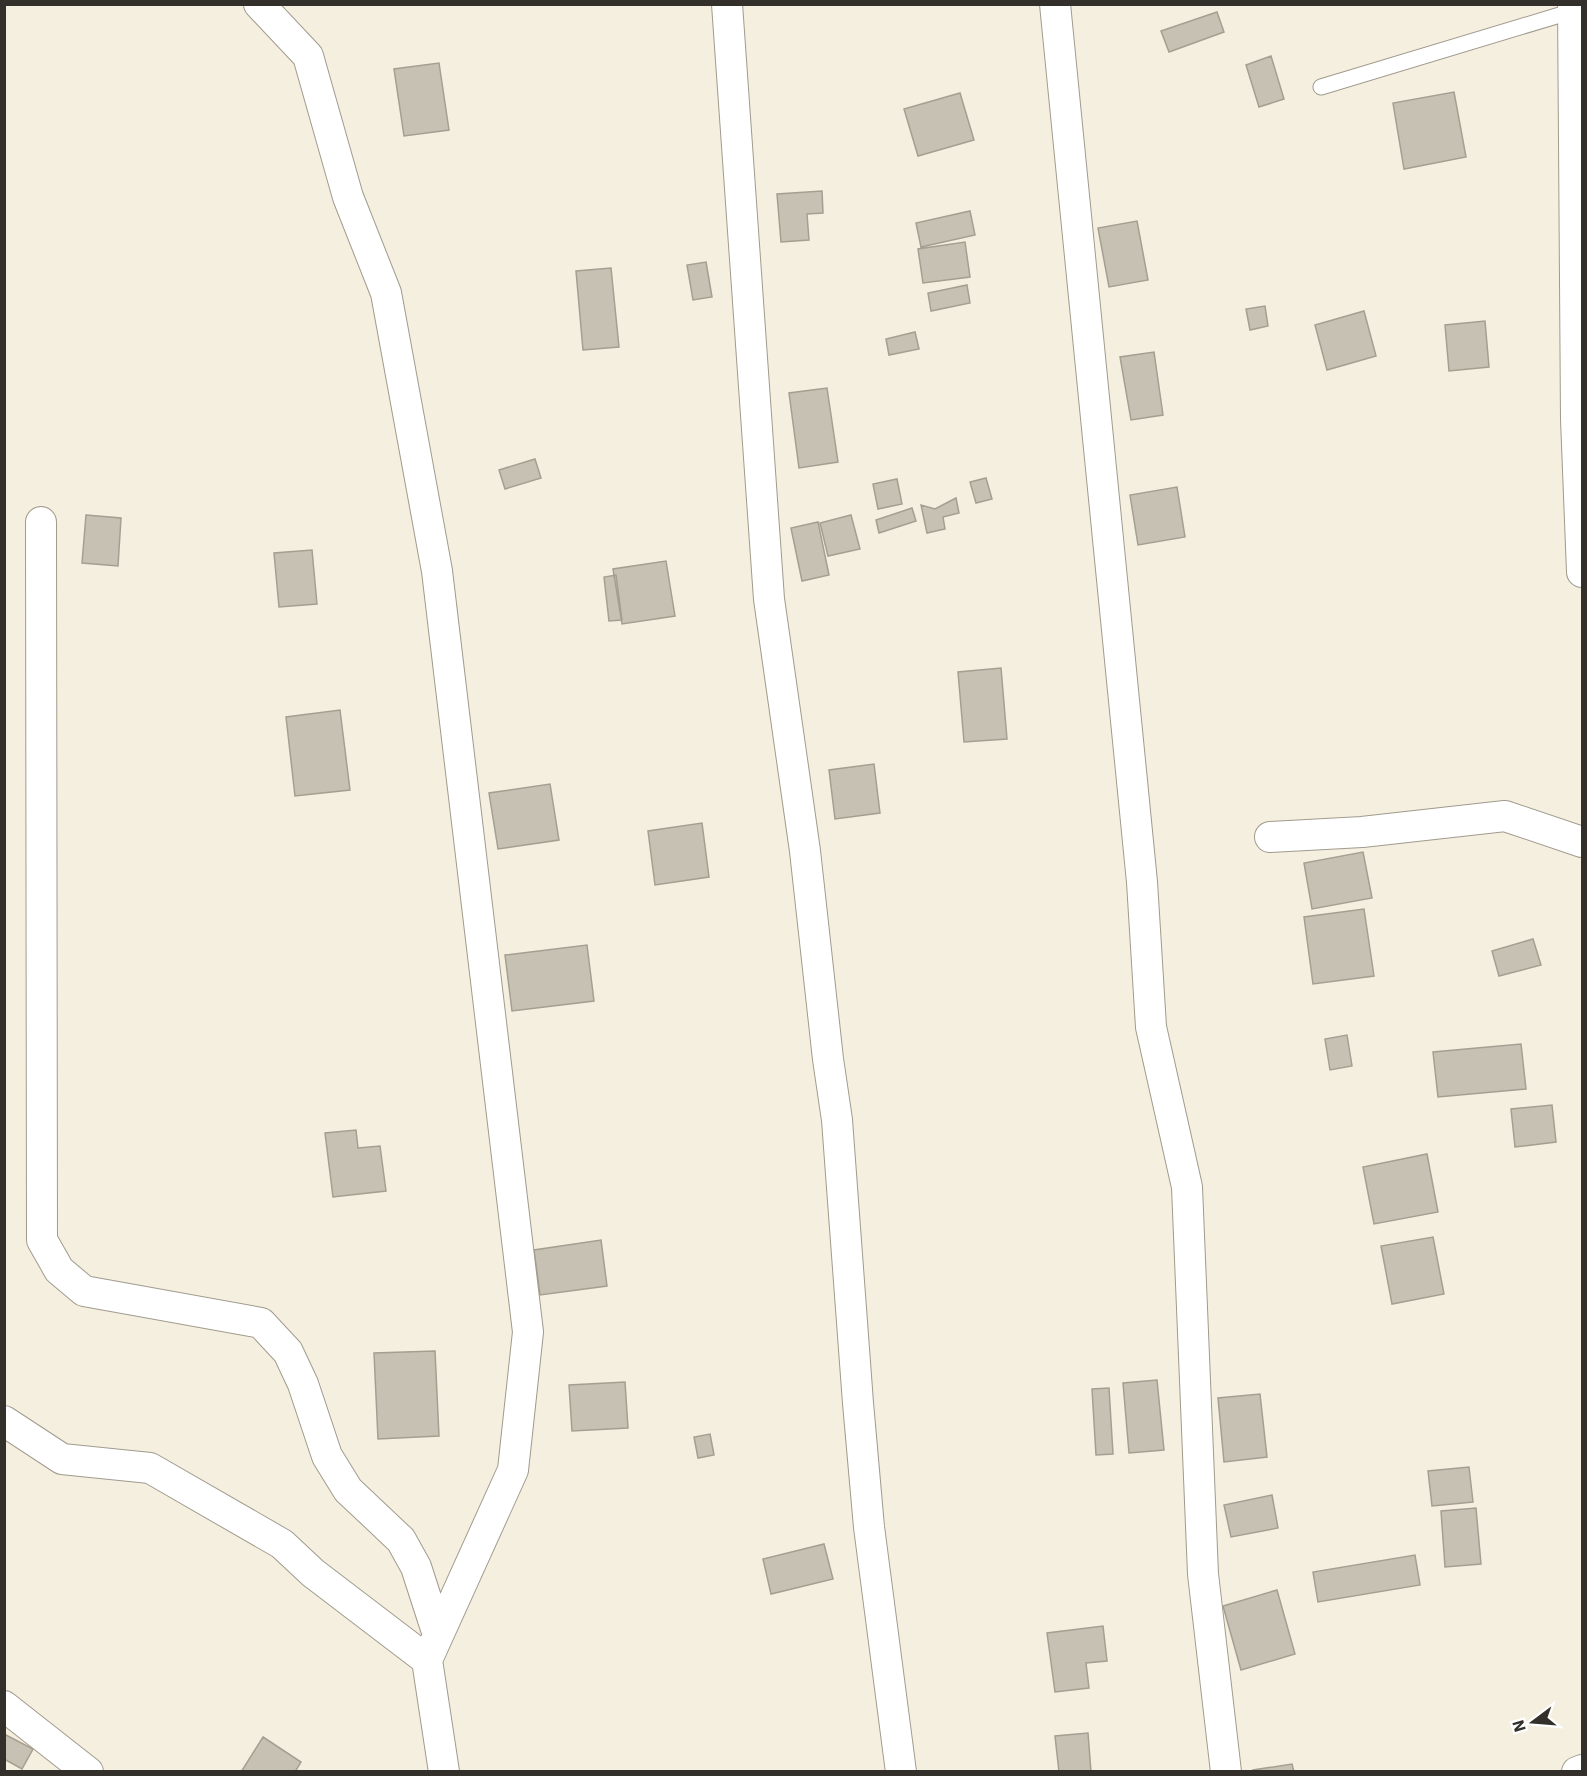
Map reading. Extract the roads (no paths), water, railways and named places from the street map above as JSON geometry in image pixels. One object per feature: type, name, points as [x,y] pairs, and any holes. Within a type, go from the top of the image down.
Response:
[{"type":"street","points":[[259,4],[308,56],[348,197],[386,293],[437,571],[528,1332],[513,1470],[433,1648]]},
{"type":"street","points":[[727,4],[769,599],[806,851],[828,1059],[837,1120],[869,1527],[901,1772]]},
{"type":"street","points":[[1055,4],[1141,870],[1151,1027],[1187,1187],[1203,1574],[1226,1772]]},
{"type":"street","points":[[1573,8],[1576,419],[1582,572]]},
{"type":"street","points":[[41,522],[42,1240],[59,1270],[84,1291],[261,1323],[288,1352],[303,1384],[327,1455],[348,1490],[401,1540],[416,1567],[433,1648],[444,1772]]},
{"type":"street","points":[[1270,837],[1362,832],[1505,816],[1582,842]]},
{"type":"street","points":[[4,1421],[62,1459],[150,1468],[282,1545],[313,1573],[433,1648]]},
{"type":"street","points":[[4,1706],[88,1772]]},
{"type":"street","points":[[1577,1772],[1582,1770]]},
{"type":"lane","points":[[1321,87],[1573,8]]}]
